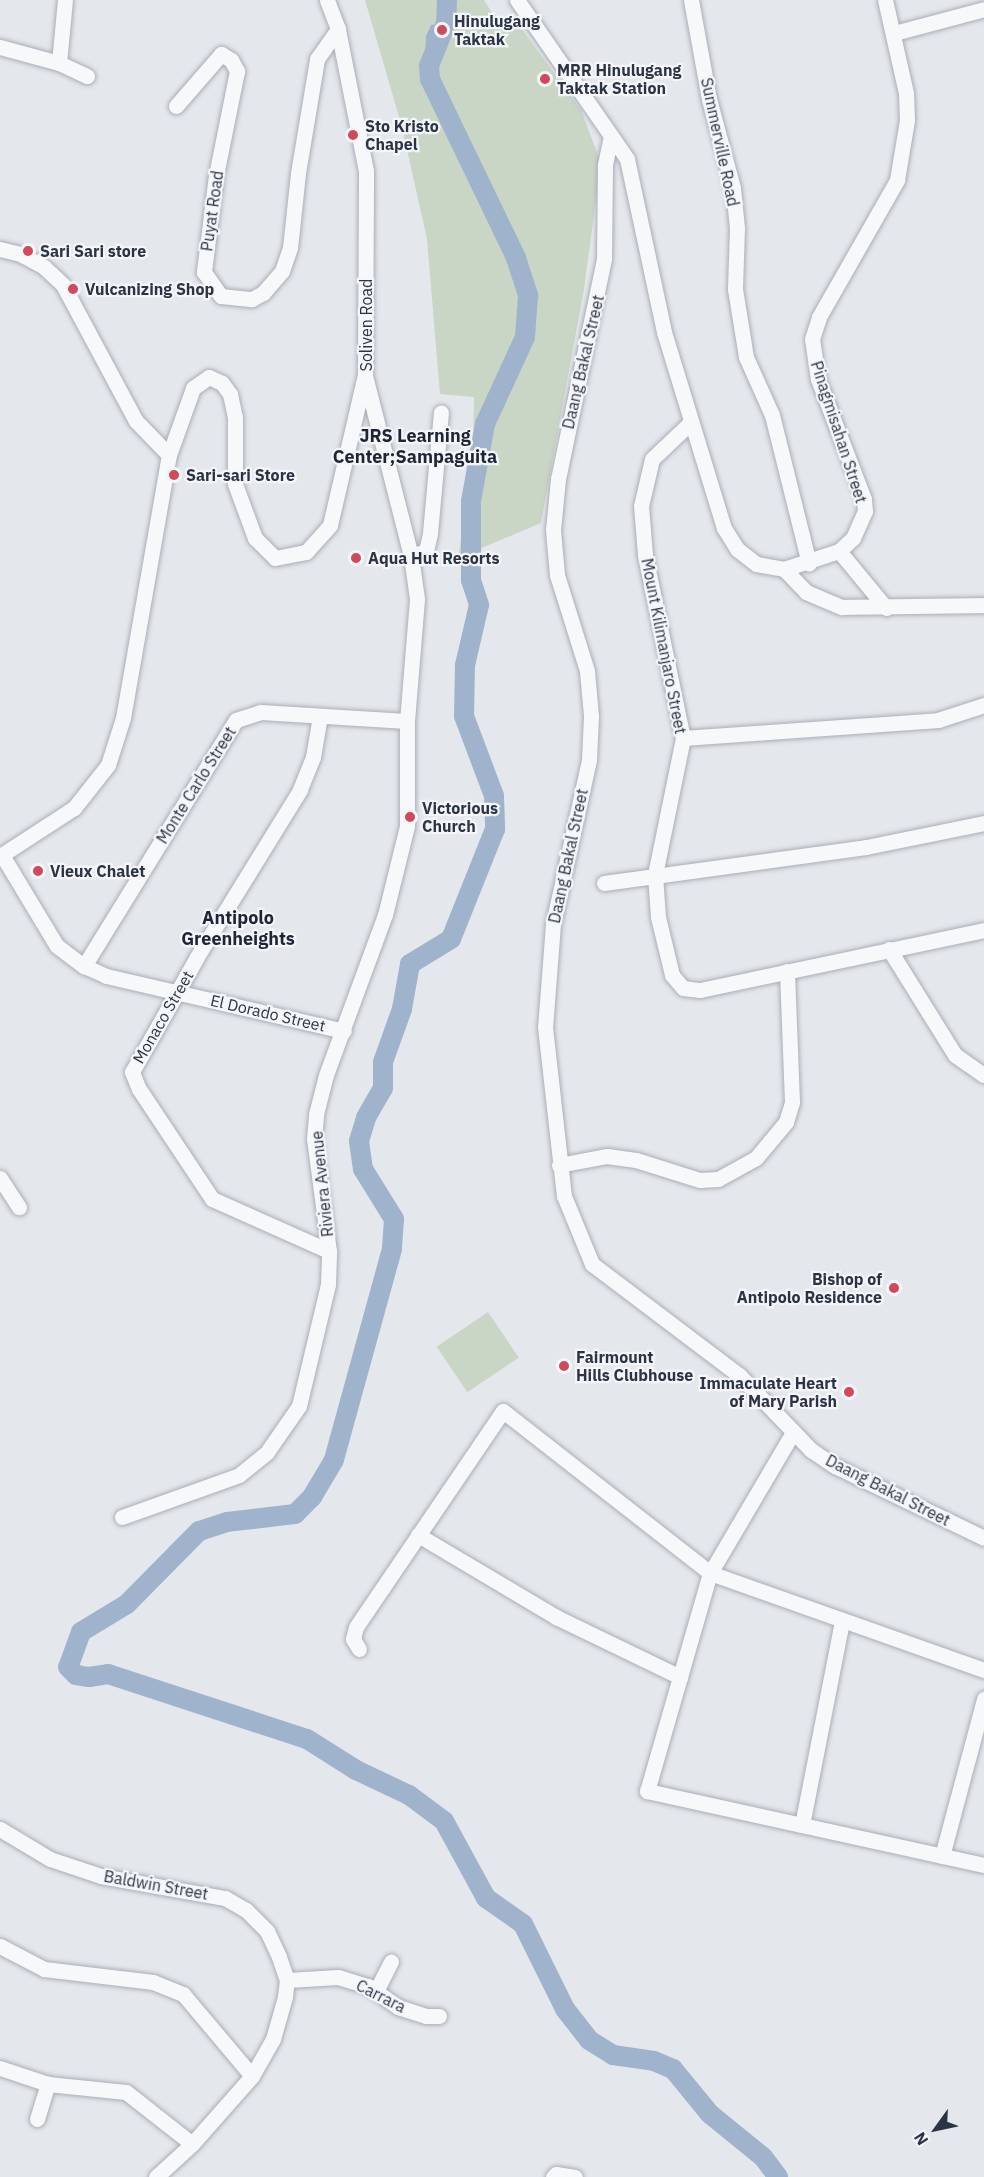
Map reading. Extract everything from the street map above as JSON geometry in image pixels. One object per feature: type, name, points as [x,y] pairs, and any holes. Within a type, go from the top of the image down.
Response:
[{"type":"street","points":[[59,63],[65,0]]},
{"type":"street","name":"Soliven Road","points":[[327,0],[338,29],[366,171],[365,375],[411,556],[417,599],[406,721]]},
{"type":"street","points":[[517,0],[627,159],[664,332],[724,528],[737,549],[756,564],[784,569],[809,563],[839,551],[886,608]]},
{"type":"street","name":"Summerville Road","points":[[691,0],[709,99],[733,188],[737,228],[735,289],[746,357],[772,415],[809,563]]},
{"type":"street","name":"Pinagmisahan Street","points":[[839,551],[853,538],[864,511],[864,499],[818,379],[812,339],[827,301],[897,180],[907,120],[906,93],[885,0]]},
{"type":"street","points":[[894,33],[984,9]]},
{"type":"street","name":"Puyat Road","points":[[176,106],[221,54],[231,60],[237,71],[216,175],[204,272],[221,296],[252,299],[263,293],[282,271],[290,248],[316,59],[338,29]]},
{"type":"street","points":[[0,47],[59,63],[87,76]]},
{"type":"street","name":"Daang Bakal Street","points":[[611,136],[605,165],[604,259],[558,479],[553,530],[557,575],[587,671],[591,716],[589,760],[553,924],[545,1028],[564,1197],[592,1264],[739,1375],[792,1434],[836,1466],[984,1538]]},
{"type":"street","points":[[0,249],[20,254],[44,267],[63,285],[136,421],[169,455]]},
{"type":"street","points":[[1,855],[74,808],[108,765],[123,718],[169,455],[193,388],[209,377],[222,383],[230,394],[235,417],[235,484],[255,538],[275,558],[306,552],[330,525],[365,375]]},
{"type":"street","points":[[411,556],[426,551],[430,533],[441,412]]},
{"type":"street","name":"Mount Kilimanjaro Street","points":[[690,423],[652,459],[641,506],[645,555],[683,738],[655,875],[669,968],[683,988],[700,990],[984,930]]},
{"type":"street","points":[[784,569],[806,592],[829,604],[886,608],[984,605]]},
{"type":"street","points":[[683,738],[938,720],[984,705]]},
{"type":"street","name":"Monte Carlo Street","points":[[84,966],[236,720],[260,712],[406,721]]},
{"type":"street","name":"Monaco Street","points":[[320,716],[313,757],[300,790],[133,1065],[133,1079],[212,1199],[329,1251]]},
{"type":"street","name":"Riviera Avenue","points":[[122,1517],[239,1475],[279,1436],[299,1406],[328,1284],[329,1251],[314,1139],[326,1075],[385,915],[407,826],[406,721]]},
{"type":"street","points":[[604,883],[866,847],[984,822]]},
{"type":"street","name":"El Dorado Street","points":[[1,855],[57,946],[84,966],[106,976],[344,1031]]},
{"type":"street","points":[[890,949],[955,1055],[984,1075]]},
{"type":"street","points":[[559,1165],[607,1156],[636,1160],[700,1180],[718,1179],[756,1158],[786,1122],[792,1102],[787,970]]},
{"type":"street","points":[[0,1178],[19,1207]]},
{"type":"street","points":[[359,1649],[354,1639],[356,1627],[503,1411],[710,1573],[984,1670]]},
{"type":"street","points":[[792,1434],[710,1573],[647,1791],[984,1865]]},
{"type":"street","points":[[418,1535],[556,1617],[680,1677]]},
{"type":"street","points":[[802,1825],[842,1621]]},
{"type":"street","points":[[942,1856],[984,1699]]},
{"type":"street","name":"Baldwin Street","points":[[0,1829],[50,1859],[101,1876],[225,1898],[246,1910],[267,1931],[286,1980]]},
{"type":"street","points":[[0,1946],[44,1969],[153,1982],[183,1994],[252,2076]]},
{"type":"street","points":[[376,1991],[391,1962]]},
{"type":"street","name":"Carrara","points":[[286,1980],[338,1977],[376,1991],[398,2007],[426,2016],[439,2016]]},
{"type":"street","points":[[156,2177],[192,2144],[252,2076],[273,2039],[286,1980]]},
{"type":"street","points":[[0,2068],[48,2084],[126,2092],[192,2144]]},
{"type":"street","points":[[37,2119],[48,2084]]},
{"type":"street","points":[[555,2175],[575,2177]]},
{"type":"green space","points":[[365,0],[484,0],[494,16],[513,17],[581,110],[601,163],[584,289],[541,523],[458,558],[473,462],[474,397],[440,394],[427,239],[402,127]]},
{"type":"green space","points":[[488,1312],[519,1358],[467,1392],[437,1347]]},
{"type":"water","points":[[446,23],[454,27],[434,65],[435,95],[425,79],[426,36],[431,25]]},
{"type":"waterway","points":[[447,0],[446,23],[429,66],[430,79],[516,258],[528,296],[525,337],[485,424],[471,501],[471,580],[479,605],[465,665],[464,716],[494,796],[495,829],[451,939],[410,964],[402,1009],[383,1062],[383,1088],[366,1118],[359,1141],[363,1169],[394,1219],[392,1249],[334,1460],[312,1497],[295,1514],[227,1522],[199,1531],[127,1604],[81,1632],[68,1667],[76,1675],[89,1677],[108,1674],[307,1739],[356,1770],[409,1795],[444,1821],[486,1898],[523,1924],[565,2009],[589,2040],[613,2055],[654,2061],[673,2069],[710,2114],[763,2157],[778,2177]]},
{"type":"place","name":"Hinulugang Taktak","points":[[442,30]]},
{"type":"place","name":"MRR Hinulugang Taktak Station","points":[[545,79]]},
{"type":"place","name":"Sto Kristo Chapel","points":[[353,135]]},
{"type":"place","name":"Sari Sari store","points":[[28,251]]},
{"type":"place","name":"Vulcanizing Shop","points":[[73,289]]},
{"type":"place","name":"Sari-sari Store","points":[[174,475]]},
{"type":"place","name":"Aqua Hut Resorts","points":[[356,558]]},
{"type":"place","name":"Victorious Church","points":[[410,817]]},
{"type":"place","name":"Vieux Chalet","points":[[38,871]]},
{"type":"place","name":"Bishop of Antipolo Residence","points":[[894,1288]]},
{"type":"place","name":"Fairmount Hills Clubhouse","points":[[564,1366]]},
{"type":"place","name":"Immaculate Heart of Mary Parish","points":[[849,1392]]},
{"type":"district","name":"JRS Learning Center;Sampaguita","points":[[415,447]]},
{"type":"district","name":"Antipolo Greenheights","points":[[238,929]]}]
